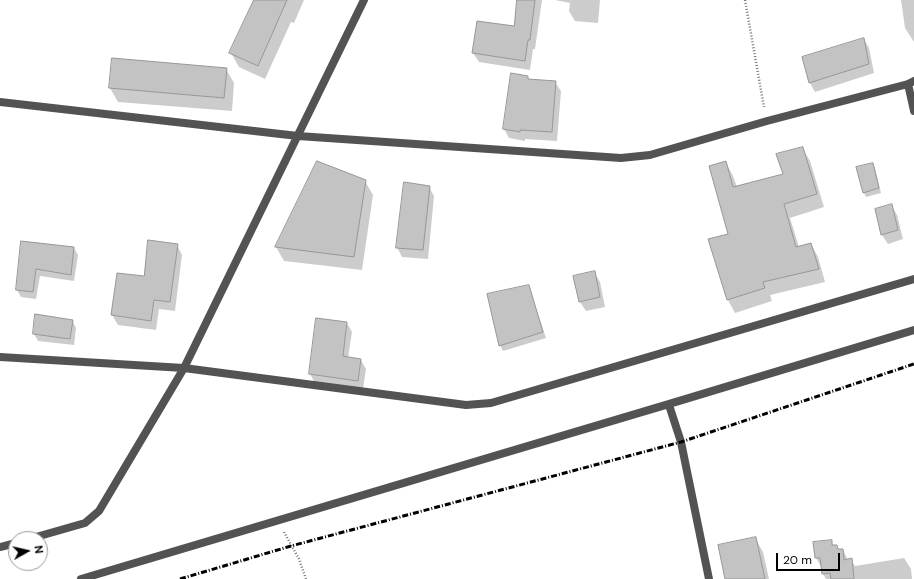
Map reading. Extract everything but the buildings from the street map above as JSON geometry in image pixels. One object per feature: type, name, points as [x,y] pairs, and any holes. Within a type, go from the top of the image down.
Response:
[{"type":"street","points":[[48,534],[85,523],[99,512],[184,368],[364,0]]},
{"type":"street","points":[[0,102],[298,136],[621,158],[650,155],[767,121],[911,83],[914,111]]},
{"type":"street","points":[[0,357],[184,368],[466,404],[491,403],[914,279]]},
{"type":"street","points":[[81,579],[555,437],[669,405],[914,330]]},
{"type":"street","points":[[669,405],[681,442],[709,579]]},
{"type":"path","points":[[745,0],[767,121]]},
{"type":"path","points":[[278,519],[299,559],[306,579]]},
{"type":"railway","points":[[180,579],[291,546],[681,442],[914,364]]}]
